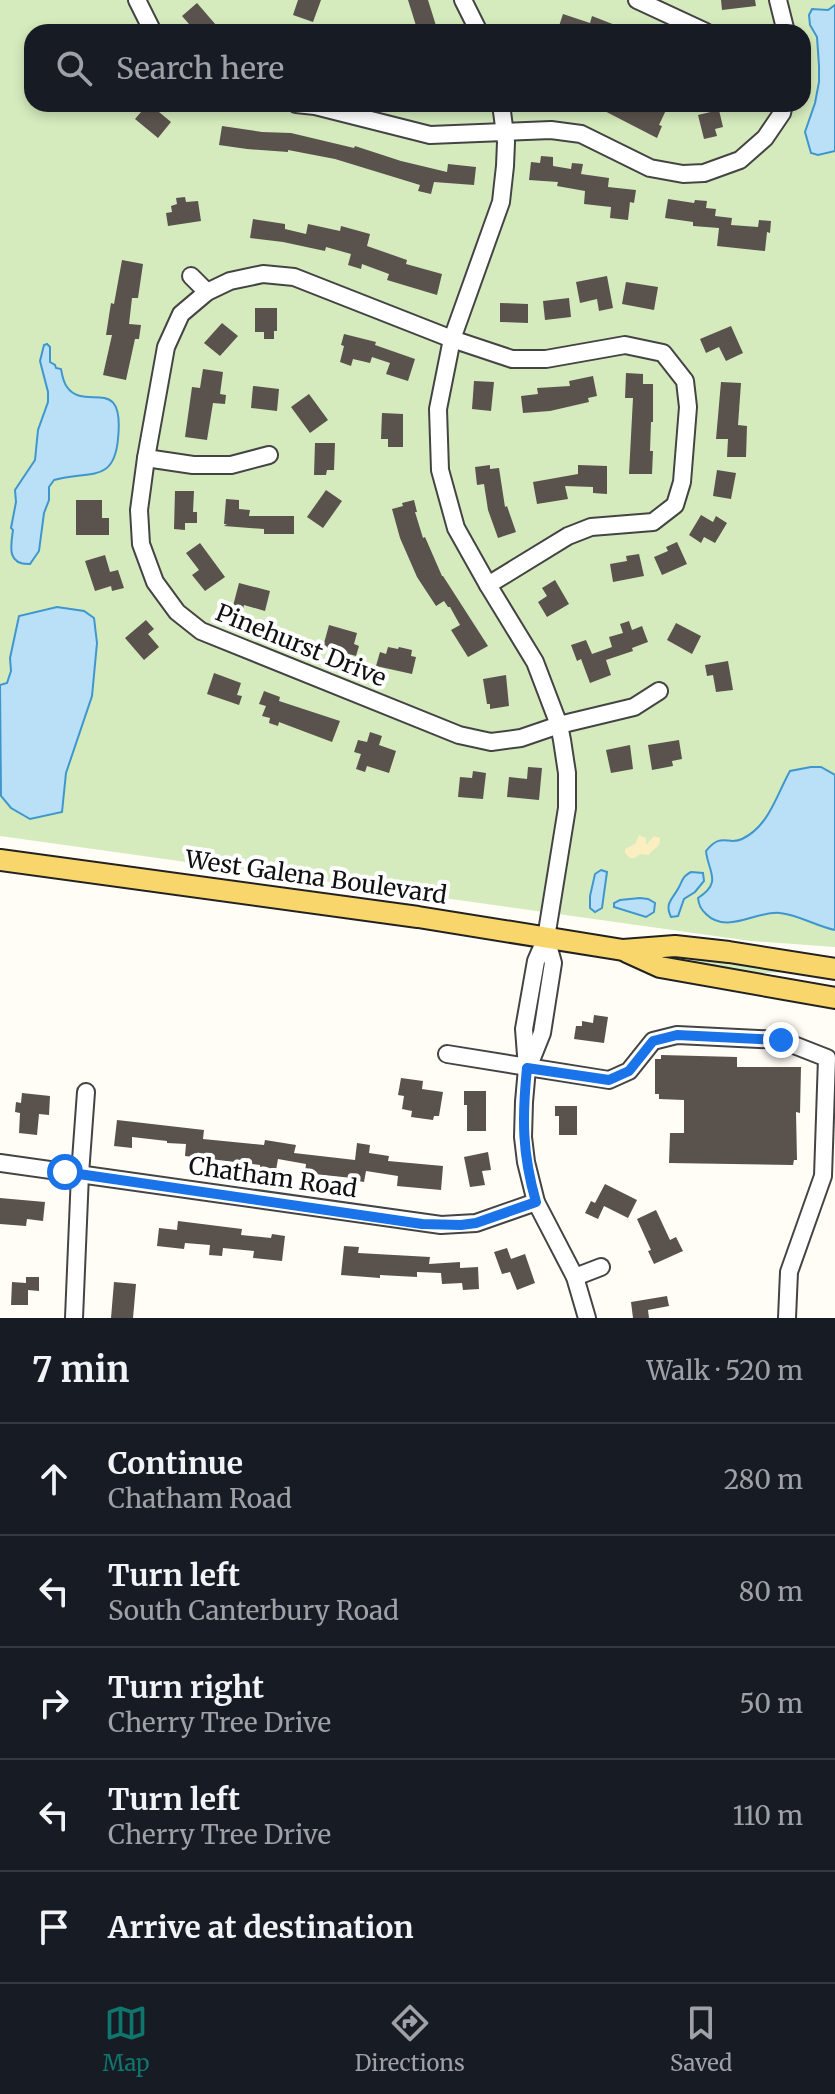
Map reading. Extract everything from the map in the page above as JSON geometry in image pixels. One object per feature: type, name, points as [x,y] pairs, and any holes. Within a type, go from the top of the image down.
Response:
[{"type":"main road","name":"West Galena Boulevard","points":[[0,860],[418,917],[623,950],[675,946],[835,969]]},
{"type":"main road","name":"West Galena Boulevard","points":[[623,950],[660,967],[835,998]]},
{"type":"street","points":[[463,0],[475,24]]},
{"type":"street","points":[[637,0],[689,24]]},
{"type":"street","points":[[778,0],[784,24]]},
{"type":"street","points":[[142,2],[150,24]]},
{"type":"street","points":[[339,112],[430,135],[551,130],[581,134],[650,168],[683,174],[704,173],[740,160],[765,138],[782,112]]},
{"type":"street","points":[[502,112],[506,133],[501,202],[452,339],[438,409],[440,470],[456,528],[535,662],[559,725],[567,773],[567,808],[546,938],[536,961],[524,1029],[527,1068],[523,1137],[536,1202],[575,1277],[587,1318]]},
{"type":"street","points":[[743,158],[749,175]]},
{"type":"street","name":"Pinehurst Drive","points":[[488,585],[568,536],[591,527],[653,522],[675,505],[682,482],[688,407],[685,381],[663,353],[625,345],[546,359],[512,359],[452,339],[294,277],[263,274],[230,281],[207,292],[181,314],[166,347],[146,458],[139,510],[141,544],[155,582],[177,612],[201,631],[459,735],[491,742],[521,738],[559,725],[634,707],[659,691]]},
{"type":"street","points":[[191,276],[207,292]]},
{"type":"street","points":[[146,458],[193,465],[231,465],[269,455]]},
{"type":"street","points":[[447,1054],[609,1080],[629,1071],[653,1041],[677,1035],[781,1040],[827,1058],[823,1176],[789,1272],[787,1318]]},
{"type":"street","points":[[74,1318],[86,1092]]},
{"type":"street","name":"Chatham Road","points":[[0,1163],[441,1225],[476,1223],[536,1202]]},
{"type":"street","points":[[575,1277],[601,1267]]},
{"type":"green space","points":[[0,0],[835,0],[835,947],[751,941],[0,836]]},
{"type":"green space","points":[[654,957],[722,957],[797,972],[720,974]]},
{"type":"sand","points":[[639,835],[646,838],[646,845],[654,836],[660,838],[659,844],[649,855],[630,858],[625,849],[635,844]]},
{"type":"water","points":[[835,5],[835,151],[818,155],[811,153],[805,132],[819,82],[817,37],[809,15],[812,9],[828,10]]},
{"type":"water","points":[[47,344],[50,347],[50,362],[61,369],[66,385],[75,394],[110,400],[116,406],[118,439],[116,453],[105,469],[98,473],[54,480],[49,487],[39,551],[30,564],[14,558],[11,528],[15,490],[35,460],[38,430],[48,402],[40,361]]},
{"type":"water","points":[[57,607],[84,611],[94,618],[97,643],[92,696],[66,773],[62,812],[30,819],[11,808],[1,796],[0,685],[7,683],[11,671],[10,658],[19,616]]},
{"type":"water","points":[[821,767],[835,775],[835,930],[780,913],[733,922],[714,920],[702,909],[698,898],[712,882],[706,851],[721,840],[737,841],[751,833],[771,810],[790,771]]},
{"type":"water","points":[[601,870],[607,872],[602,908],[595,912],[590,908],[590,896],[595,874]]},
{"type":"water","points":[[691,872],[703,873],[704,881],[684,899],[678,916],[671,917],[668,908],[670,901]]},
{"type":"water","points":[[640,898],[655,903],[654,912],[646,917],[614,907],[614,903],[620,900]]},
{"type":"building","points":[[298,0],[321,0],[313,22],[293,15]]},
{"type":"building","points":[[408,0],[428,0],[436,24],[416,24]]},
{"type":"building","points":[[721,0],[755,0],[756,6],[722,10]]},
{"type":"building","points":[[197,3],[215,24],[189,24],[182,16]]},
{"type":"building","points":[[563,14],[590,23],[592,16],[612,24],[560,24]]},
{"type":"building","points":[[141,112],[159,112],[171,122],[158,138],[135,119]]},
{"type":"building","points":[[607,112],[665,112],[657,138]]},
{"type":"building","points":[[719,112],[723,127],[715,129],[717,136],[704,139],[698,115]]},
{"type":"building","points":[[222,126],[291,133],[355,146],[447,172],[448,164],[476,167],[474,185],[434,182],[431,194],[418,191],[420,185],[335,159],[288,150],[219,145]]},
{"type":"building","points":[[541,156],[553,157],[553,166],[571,169],[572,163],[583,164],[581,174],[609,178],[608,187],[636,190],[634,203],[630,202],[628,220],[610,218],[611,207],[584,204],[585,191],[557,186],[558,182],[529,180],[531,162],[540,163]]},
{"type":"building","points":[[185,197],[186,202],[198,201],[201,221],[168,226],[166,213],[172,212],[171,206],[177,204],[176,198]]},
{"type":"building","points":[[668,199],[694,203],[695,200],[707,201],[706,208],[716,209],[715,216],[732,218],[731,225],[758,227],[759,220],[771,221],[765,251],[717,246],[719,228],[693,226],[693,222],[665,218]]},
{"type":"building","points":[[253,219],[285,224],[285,229],[306,234],[308,224],[340,231],[341,226],[370,234],[367,246],[407,260],[406,264],[442,274],[437,295],[387,280],[389,274],[362,264],[361,269],[348,265],[351,254],[326,247],[325,251],[250,238]]},
{"type":"building","points":[[122,260],[143,264],[138,298],[132,298],[129,324],[141,325],[139,339],[135,339],[126,380],[103,375],[112,335],[106,335],[111,303],[114,304]]},
{"type":"building","points":[[607,276],[613,308],[599,311],[597,299],[580,303],[576,282]]},
{"type":"building","points":[[626,282],[658,287],[654,310],[622,304]]},
{"type":"building","points":[[569,298],[571,317],[545,320],[543,301]]},
{"type":"building","points":[[500,303],[528,304],[528,323],[500,322]]},
{"type":"building","points":[[255,308],[277,308],[274,339],[264,339],[264,332],[255,332]]},
{"type":"building","points":[[222,323],[238,336],[220,356],[204,343]]},
{"type":"building","points":[[731,326],[743,353],[726,361],[719,347],[706,353],[700,339]]},
{"type":"building","points":[[344,334],[376,342],[375,345],[415,359],[408,381],[386,374],[390,363],[372,357],[370,363],[353,359],[351,366],[340,362]]},
{"type":"building","points":[[203,369],[223,372],[220,394],[226,395],[225,404],[213,403],[207,440],[185,437],[192,387],[200,388]]},
{"type":"building","points":[[626,373],[643,374],[643,384],[653,384],[652,474],[629,474],[633,398],[625,398]]},
{"type":"building","points":[[593,376],[597,396],[588,398],[589,402],[550,411],[523,413],[521,396],[538,394],[537,388],[570,386],[569,381]]},
{"type":"building","points":[[474,381],[494,382],[491,411],[472,409]]},
{"type":"building","points":[[721,382],[741,383],[738,425],[747,426],[746,457],[727,457],[728,439],[716,439]]},
{"type":"building","points":[[253,386],[279,389],[277,411],[251,408]]},
{"type":"building","points":[[309,394],[328,420],[310,433],[291,407]]},
{"type":"building","points":[[382,413],[403,414],[403,447],[388,447],[388,439],[381,439]]},
{"type":"building","points":[[315,443],[335,443],[334,470],[327,470],[326,475],[314,475]]},
{"type":"building","points":[[490,465],[490,469],[499,468],[505,507],[516,532],[498,538],[488,510],[484,484],[477,485],[475,467]]},
{"type":"building","points":[[578,465],[607,466],[607,494],[593,493],[593,487],[565,486],[568,499],[537,504],[533,482],[578,474]]},
{"type":"building","points":[[717,470],[736,473],[731,499],[713,496]]},
{"type":"building","points":[[326,490],[342,501],[323,528],[307,517]]},
{"type":"building","points":[[175,491],[194,491],[193,512],[197,512],[197,523],[185,523],[185,530],[174,529]]},
{"type":"building","points":[[226,499],[239,500],[239,509],[250,510],[249,516],[294,516],[294,534],[264,534],[264,529],[224,526],[227,524],[224,524]]},
{"type":"building","points":[[76,500],[102,500],[102,518],[109,518],[109,535],[76,535]]},
{"type":"building","points":[[414,500],[423,538],[442,576],[488,646],[468,657],[451,630],[460,625],[450,607],[444,601],[436,606],[417,577],[400,538],[392,509]]},
{"type":"building","points":[[701,515],[713,522],[716,516],[727,523],[715,543],[704,537],[701,543],[689,535]]},
{"type":"building","points":[[677,542],[687,564],[662,575],[654,557],[668,551],[666,547]]},
{"type":"building","points":[[200,543],[225,577],[205,591],[192,575],[199,570],[186,553]]},
{"type":"building","points":[[639,554],[644,576],[613,582],[610,564],[627,561],[626,556]]},
{"type":"building","points":[[105,555],[110,572],[118,570],[124,588],[112,591],[111,586],[95,591],[85,561]]},
{"type":"building","points":[[555,580],[569,604],[547,617],[538,602],[547,596],[542,588]]},
{"type":"building","points":[[239,583],[270,591],[265,611],[244,605],[243,609],[233,606]]},
{"type":"building","points":[[146,620],[154,629],[148,634],[159,647],[144,660],[125,638]]},
{"type":"building","points":[[629,621],[632,630],[642,626],[648,642],[606,660],[611,675],[590,683],[581,659],[577,661],[571,645],[586,640],[592,654],[612,647],[609,637],[623,633],[620,624]]},
{"type":"building","points":[[676,623],[701,636],[692,654],[667,640]]},
{"type":"building","points":[[329,625],[357,633],[354,644],[359,646],[356,656],[323,647]]},
{"type":"building","points":[[388,647],[412,650],[411,656],[416,657],[412,674],[376,666],[380,652],[386,654]]},
{"type":"building","points":[[728,661],[733,690],[716,692],[713,675],[707,676],[705,665]]},
{"type":"building","points":[[214,673],[241,683],[237,695],[242,696],[239,705],[207,694]]},
{"type":"building","points":[[506,675],[509,706],[490,709],[483,679]]},
{"type":"building","points":[[264,691],[280,697],[279,701],[340,721],[332,742],[279,722],[278,726],[269,723],[270,718],[262,716],[266,706],[259,704]]},
{"type":"building","points":[[370,732],[382,736],[379,745],[396,751],[389,773],[367,766],[365,772],[356,769],[361,754],[354,752],[358,740],[367,742]]},
{"type":"building","points":[[679,740],[682,759],[672,761],[673,766],[652,770],[648,745]]},
{"type":"building","points":[[630,745],[633,769],[611,773],[606,750]]},
{"type":"building","points":[[528,767],[542,768],[539,800],[507,797],[509,777],[527,779]]},
{"type":"building","points":[[473,771],[486,773],[483,799],[458,797],[460,777],[472,778]]},
{"type":"building","points":[[594,1015],[608,1017],[604,1043],[574,1039],[576,1026],[582,1026],[582,1021],[593,1023]]},
{"type":"building","points":[[661,1055],[737,1057],[737,1067],[801,1067],[800,1113],[796,1112],[797,1160],[793,1165],[669,1163],[670,1133],[684,1133],[684,1100],[659,1099],[659,1094],[655,1094],[655,1059],[661,1059]]},
{"type":"building","points":[[401,1078],[423,1081],[422,1089],[443,1092],[439,1116],[434,1116],[433,1120],[411,1117],[412,1111],[402,1109],[404,1096],[398,1095]]},
{"type":"building","points":[[464,1091],[486,1091],[486,1131],[467,1131]]},
{"type":"building","points":[[22,1093],[50,1096],[49,1115],[39,1114],[37,1135],[19,1133],[20,1113],[15,1112],[16,1102],[21,1103]]},
{"type":"building","points":[[555,1106],[577,1106],[577,1135],[559,1135],[559,1116],[555,1116]]},
{"type":"building","points":[[117,1120],[204,1130],[203,1139],[264,1145],[265,1140],[296,1145],[294,1153],[355,1160],[357,1143],[370,1145],[369,1153],[389,1156],[388,1161],[443,1166],[441,1190],[397,1186],[398,1176],[366,1171],[364,1182],[305,1173],[306,1164],[278,1159],[276,1170],[260,1165],[185,1156],[186,1144],[167,1141],[132,1137],[132,1148],[114,1146]]},
{"type":"building","points":[[488,1152],[491,1170],[482,1171],[485,1185],[470,1187],[464,1157]]},
{"type":"building","points":[[605,1184],[637,1200],[628,1218],[604,1206],[598,1219],[585,1213],[591,1201],[595,1203]]},
{"type":"building","points":[[0,1198],[45,1202],[43,1221],[27,1219],[26,1226],[0,1224]]},
{"type":"building","points":[[656,1210],[670,1240],[676,1237],[683,1251],[654,1264],[637,1219]]},
{"type":"building","points":[[178,1221],[242,1229],[241,1235],[285,1236],[282,1261],[253,1258],[254,1251],[223,1248],[222,1256],[209,1255],[210,1245],[185,1243],[184,1249],[157,1246],[159,1228],[177,1230]]},
{"type":"building","points":[[344,1246],[359,1247],[358,1253],[430,1257],[429,1264],[460,1262],[460,1268],[478,1267],[479,1289],[463,1290],[462,1283],[442,1284],[441,1273],[417,1272],[417,1277],[380,1275],[380,1278],[341,1275]]},
{"type":"building","points":[[507,1248],[511,1259],[525,1254],[535,1283],[517,1290],[510,1272],[502,1274],[494,1252]]},
{"type":"building","points":[[26,1277],[39,1277],[39,1291],[28,1290],[28,1305],[11,1305],[12,1282],[26,1283]]},
{"type":"building","points":[[114,1282],[136,1284],[133,1318],[111,1318]]},
{"type":"building","points":[[667,1296],[669,1306],[648,1310],[649,1318],[633,1318],[631,1302]]},
{"type":"route","points":[[65,1172],[422,1224],[476,1223],[536,1202],[523,1137],[527,1068],[609,1080],[629,1071],[653,1041],[663,1038],[677,1035],[781,1040]]}]
